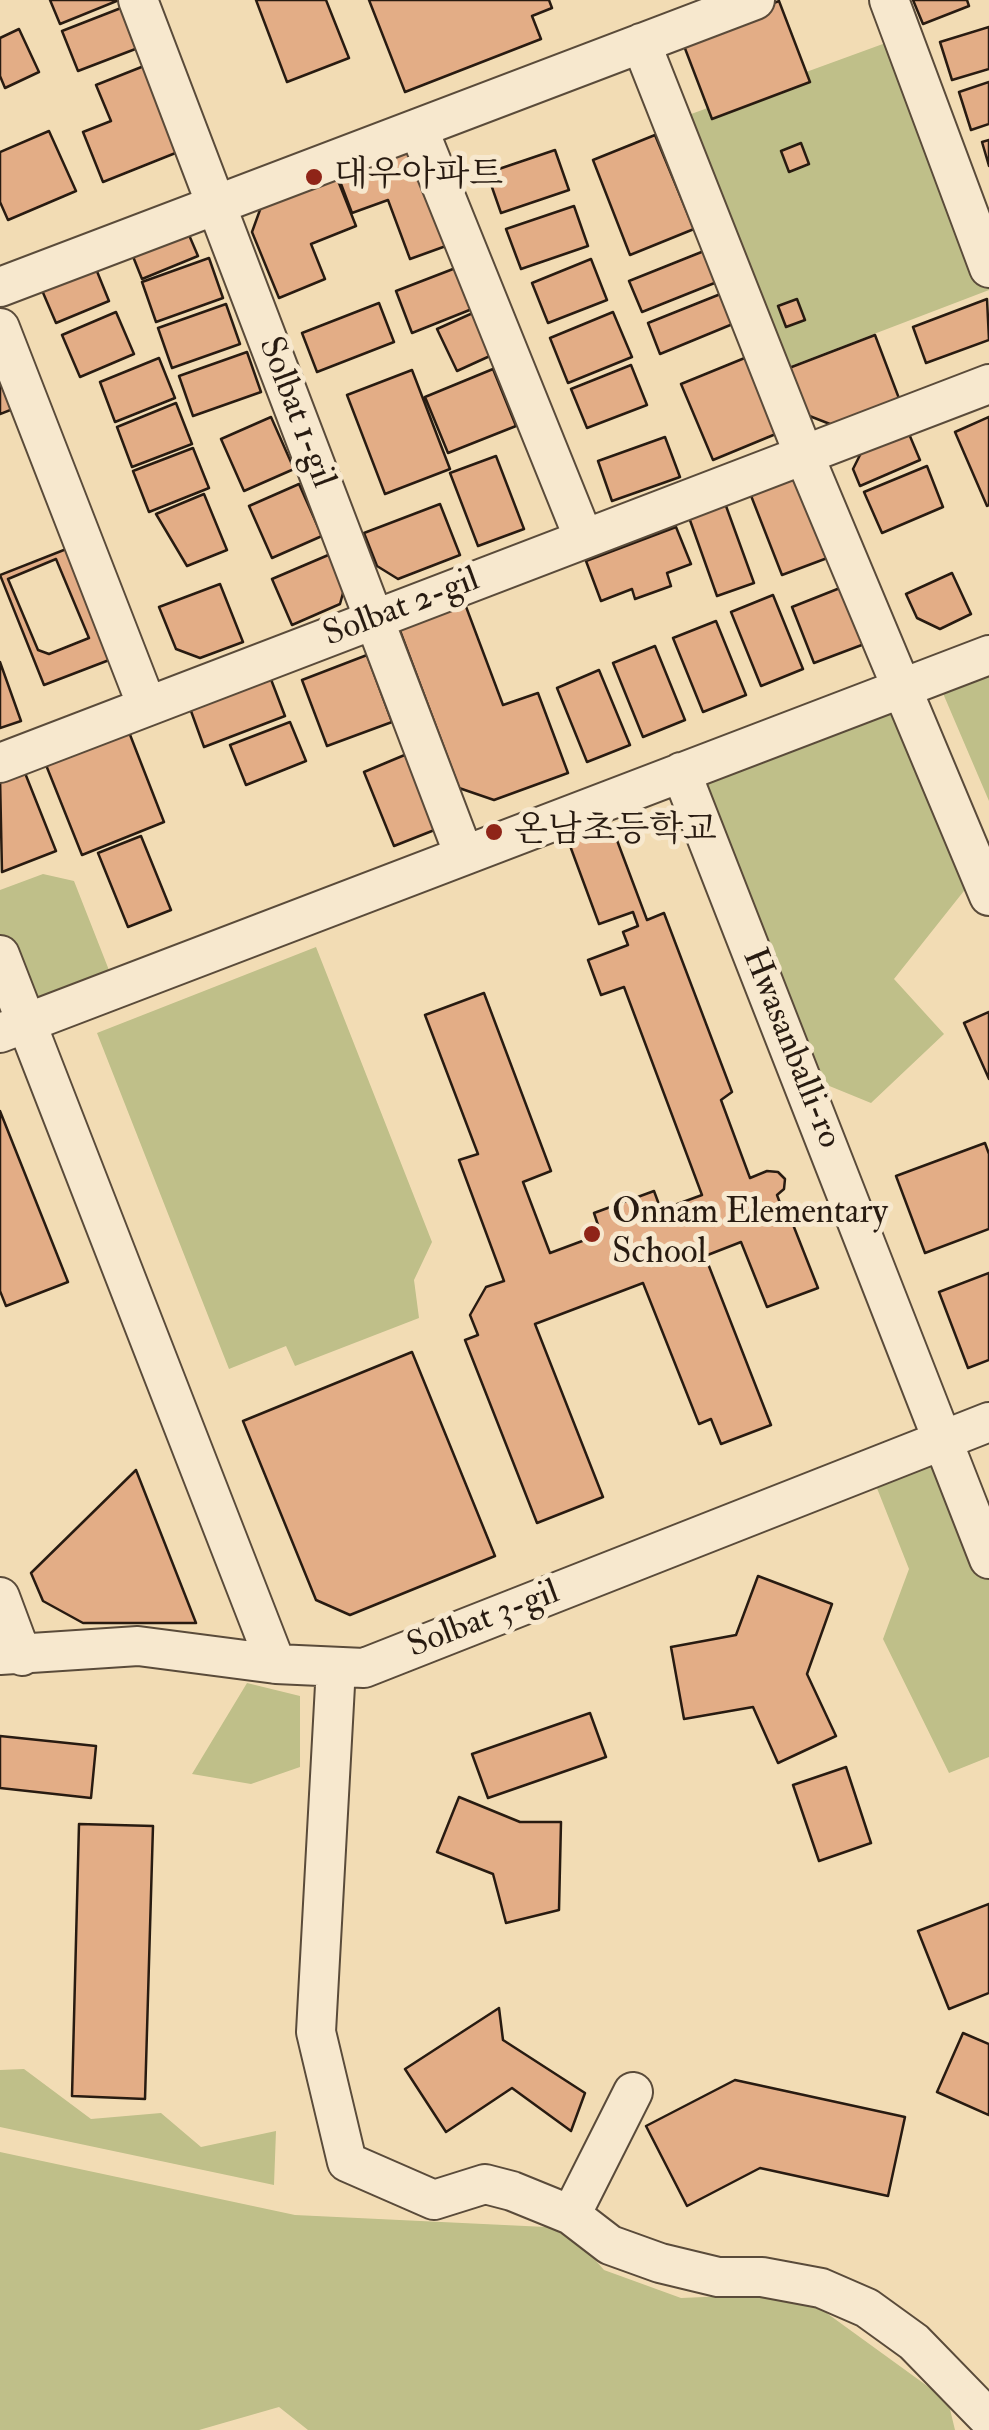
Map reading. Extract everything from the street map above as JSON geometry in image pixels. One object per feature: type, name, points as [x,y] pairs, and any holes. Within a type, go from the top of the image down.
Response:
[{"type":"street","name":"Solbat 1-gil","points":[[138,0],[464,856]]},
{"type":"street","points":[[0,287],[755,0]]},
{"type":"street","points":[[888,0],[989,268]]},
{"type":"street","points":[[641,43],[804,455],[989,896]]},
{"type":"street","points":[[418,128],[584,539]]},
{"type":"street","points":[[0,328],[147,706]]},
{"type":"street","name":"Solbat 2-gil","points":[[0,763],[989,384]]},
{"type":"street","points":[[13,1028],[989,654]]},
{"type":"street","name":"Hwasanballi-ro","points":[[681,772],[944,1438]]},
{"type":"street","points":[[0,954],[13,1028],[276,1664]]},
{"type":"street","name":"Solbat 3-gil","points":[[11,1656],[138,1646],[276,1664],[364,1668],[989,1422]]},
{"type":"street","points":[[944,1438],[989,1560]]},
{"type":"street","points":[[0,1597],[11,1656]]},
{"type":"street","points":[[336,1667],[316,2032],[348,2162],[434,2200],[484,2184],[512,2190],[571,2215],[610,2246],[660,2263],[718,2277],[762,2277],[821,2288],[866,2308],[914,2342],[989,2419]]},
{"type":"street","points":[[571,2215],[633,2092]]},
{"type":"green space","points":[[902,37],[989,268],[989,290],[772,373],[672,121]]},
{"type":"green space","points":[[989,665],[989,801],[939,684]]},
{"type":"green space","points":[[898,694],[975,877],[894,979],[944,1034],[871,1103],[800,1074],[681,772]]},
{"type":"green space","points":[[43,874],[74,881],[116,988],[26,1023],[0,955],[0,890]]},
{"type":"green space","points":[[316,947],[432,1242],[414,1280],[419,1318],[295,1366],[286,1346],[229,1369],[97,1033]]},
{"type":"green space","points":[[944,1438],[989,1559],[989,1757],[949,1773],[883,1639],[909,1569],[869,1468]]},
{"type":"green space","points":[[247,1683],[300,1696],[300,1767],[251,1784],[192,1774]]},
{"type":"green space","points":[[24,2069],[91,2119],[161,2113],[201,2147],[276,2131],[274,2185],[0,2127],[0,2070]]},
{"type":"green space","points":[[0,2152],[295,2215],[567,2228],[604,2270],[681,2298],[799,2293],[948,2401],[955,2430],[308,2430],[279,2407],[199,2430],[0,2430]]},
{"type":"building","points":[[50,0],[119,0],[60,24]]},
{"type":"building","points":[[256,0],[326,0],[349,58],[287,82]]},
{"type":"building","points":[[369,0],[549,0],[552,8],[532,16],[541,39],[405,92]]},
{"type":"building","points":[[913,0],[967,0],[969,6],[923,24]]},
{"type":"building","points":[[779,1],[810,82],[712,119],[681,38]]},
{"type":"building","points":[[121,8],[138,48],[78,71],[62,31]]},
{"type":"building","points":[[989,27],[989,69],[952,80],[940,42]]},
{"type":"building","points":[[19,29],[39,72],[5,88],[0,76],[0,38]]},
{"type":"building","points":[[144,66],[178,152],[103,182],[83,132],[111,121],[96,85]]},
{"type":"building","points":[[989,82],[989,124],[971,130],[959,92]]},
{"type":"building","points":[[49,131],[76,191],[8,220],[0,202],[0,152]]},
{"type":"building","points":[[655,135],[694,229],[630,255],[593,160]]},
{"type":"building","points":[[417,137],[457,242],[410,259],[388,200],[352,213],[335,168]]},
{"type":"building","points":[[989,140],[989,166],[982,142]]},
{"type":"building","points":[[801,143],[809,164],[789,172],[781,151]]},
{"type":"building","points":[[555,150],[569,190],[501,213],[487,173]]},
{"type":"building","points":[[333,168],[356,226],[311,244],[325,279],[279,298],[252,232],[265,196]]},
{"type":"building","points":[[574,206],[588,246],[521,269],[506,229]]},
{"type":"building","points":[[183,221],[198,256],[142,279],[128,244]]},
{"type":"building","points":[[709,249],[722,280],[642,312],[629,281]]},
{"type":"building","points":[[209,258],[223,298],[156,322],[142,282]]},
{"type":"building","points":[[92,259],[109,301],[56,323],[38,281]]},
{"type":"building","points":[[591,259],[607,300],[548,323],[532,283]]},
{"type":"building","points":[[466,264],[482,305],[412,333],[396,291]]},
{"type":"building","points":[[728,291],[740,321],[660,354],[648,323]]},
{"type":"building","points":[[797,299],[805,320],[786,327],[778,306]]},
{"type":"building","points":[[987,299],[989,340],[926,363],[913,327]]},
{"type":"building","points":[[379,303],[394,342],[317,372],[302,333]]},
{"type":"building","points":[[226,304],[240,344],[172,368],[158,328]]},
{"type":"building","points":[[484,308],[503,350],[457,371],[437,329]]},
{"type":"building","points":[[116,312],[134,354],[80,377],[62,335]]},
{"type":"building","points":[[613,312],[632,357],[568,383],[550,338]]},
{"type":"building","points":[[875,335],[900,401],[835,426],[807,415],[789,368]]},
{"type":"building","points":[[247,352],[261,392],[193,416],[179,376]]},
{"type":"building","points":[[752,355],[783,431],[713,460],[681,384]]},
{"type":"building","points":[[159,358],[175,398],[115,422],[100,382]]},
{"type":"building","points":[[631,365],[647,405],[587,428],[571,389]]},
{"type":"building","points":[[0,367],[18,407],[0,414]]},
{"type":"building","points":[[493,369],[516,426],[448,453],[425,397]]},
{"type":"building","points":[[412,370],[450,469],[385,494],[347,395]]},
{"type":"building","points":[[176,403],[192,444],[132,467],[117,427]]},
{"type":"building","points":[[271,417],[294,469],[244,491],[221,439]]},
{"type":"building","points":[[989,417],[989,505],[987,506],[955,432]]},
{"type":"building","points":[[904,422],[920,460],[860,486],[853,469],[868,439]]},
{"type":"building","points":[[665,437],[680,477],[612,501],[598,461]]},
{"type":"building","points":[[193,448],[209,488],[149,512],[133,471]]},
{"type":"building","points":[[496,456],[524,529],[478,546],[450,473]]},
{"type":"building","points":[[927,466],[943,507],[882,533],[864,492]]},
{"type":"building","points":[[795,469],[830,557],[782,575],[748,488]]},
{"type":"building","points":[[299,484],[322,536],[272,558],[249,506]]},
{"type":"building","points":[[204,494],[227,550],[187,566],[156,514]]},
{"type":"building","points":[[722,495],[754,583],[717,596],[686,509]]},
{"type":"building","points":[[440,504],[460,555],[398,579],[377,566],[364,533]]},
{"type":"building","points":[[676,527],[691,564],[667,573],[671,586],[635,599],[632,589],[601,601],[586,561]]},
{"type":"building","points":[[74,546],[117,657],[44,685],[0,575]]},
{"type":"building","points":[[333,553],[346,582],[340,604],[292,625],[272,579]]},
{"type":"building","points":[[56,559],[89,638],[49,654],[38,650],[8,579]]},
{"type":"building","points":[[952,573],[971,614],[940,629],[917,618],[906,594]]},
{"type":"building","points":[[220,584],[243,642],[200,658],[176,649],[159,607]]},
{"type":"building","points":[[845,586],[867,643],[814,663],[792,607]]},
{"type":"building","points":[[773,595],[803,669],[761,686],[731,612]]},
{"type":"building","points":[[465,604],[503,705],[538,693],[568,773],[494,800],[459,788],[399,628]]},
{"type":"building","points":[[716,621],[746,695],[703,712],[673,638]]},
{"type":"building","points":[[655,646],[685,720],[643,737],[613,663]]},
{"type":"building","points":[[367,655],[392,722],[327,746],[302,680]]},
{"type":"building","points":[[0,662],[21,721],[0,728]]},
{"type":"building","points":[[267,669],[285,716],[204,747],[187,700]]},
{"type":"building","points":[[599,670],[630,745],[587,762],[557,688]]},
{"type":"building","points":[[290,722],[306,761],[246,785],[230,745]]},
{"type":"building","points":[[127,727],[164,822],[82,855],[44,760]]},
{"type":"building","points":[[407,754],[437,829],[394,846],[364,772]]},
{"type":"building","points":[[23,768],[56,851],[2,872],[0,777]]},
{"type":"building","points":[[612,827],[647,920],[664,913],[732,1092],[721,1100],[750,1178],[767,1171],[778,1172],[785,1179],[784,1189],[777,1195],[786,1219],[790,1217],[818,1288],[767,1307],[741,1242],[705,1256],[771,1425],[721,1444],[711,1419],[699,1424],[643,1283],[535,1324],[603,1497],[537,1523],[465,1340],[478,1335],[470,1315],[486,1287],[504,1281],[459,1160],[478,1154],[425,1015],[484,993],[551,1171],[523,1182],[550,1253],[601,1234],[594,1213],[654,1191],[661,1210],[702,1195],[624,987],[601,995],[588,960],[628,945],[623,932],[638,926],[633,912],[599,924],[569,843]]},
{"type":"building","points":[[141,836],[171,910],[128,927],[98,853]]},
{"type":"building","points":[[989,1012],[989,1079],[964,1023]]},
{"type":"building","points":[[0,1111],[68,1282],[6,1306],[0,1291]]},
{"type":"building","points":[[985,1143],[989,1154],[989,1229],[925,1253],[896,1176]]},
{"type":"building","points":[[989,1273],[989,1360],[968,1368],[939,1292]]},
{"type":"building","points":[[412,1352],[495,1556],[350,1615],[316,1600],[243,1421]]},
{"type":"building","points":[[136,1470],[196,1623],[83,1623],[43,1601],[31,1573]]},
{"type":"building","points":[[758,1576],[832,1604],[807,1674],[836,1736],[778,1763],[753,1707],[684,1719],[671,1647],[736,1635]]},
{"type":"building","points":[[590,1713],[606,1757],[488,1798],[472,1754]]},
{"type":"building","points":[[0,1736],[96,1746],[91,1798],[0,1788]]},
{"type":"building","points":[[846,1767],[871,1843],[819,1861],[793,1785]]},
{"type":"building","points":[[459,1797],[520,1822],[561,1822],[559,1910],[506,1923],[493,1874],[437,1852]]},
{"type":"building","points":[[79,1824],[153,1826],[145,2099],[72,2096]]},
{"type":"building","points":[[989,1904],[989,1993],[949,2009],[918,1931]]},
{"type":"building","points":[[499,2008],[503,2040],[585,2093],[571,2131],[512,2088],[446,2132],[405,2069]]},
{"type":"building","points":[[963,2033],[989,2044],[989,2115],[937,2092]]},
{"type":"building","points":[[735,2080],[905,2117],[888,2196],[760,2168],[687,2206],[646,2126]]},
{"type":"place","name":"대우아파트","points":[[314,177]]},
{"type":"place","name":"온남초등학교","points":[[494,832]]},
{"type":"place","name":"Onnam Elementary School","points":[[592,1234]]}]
